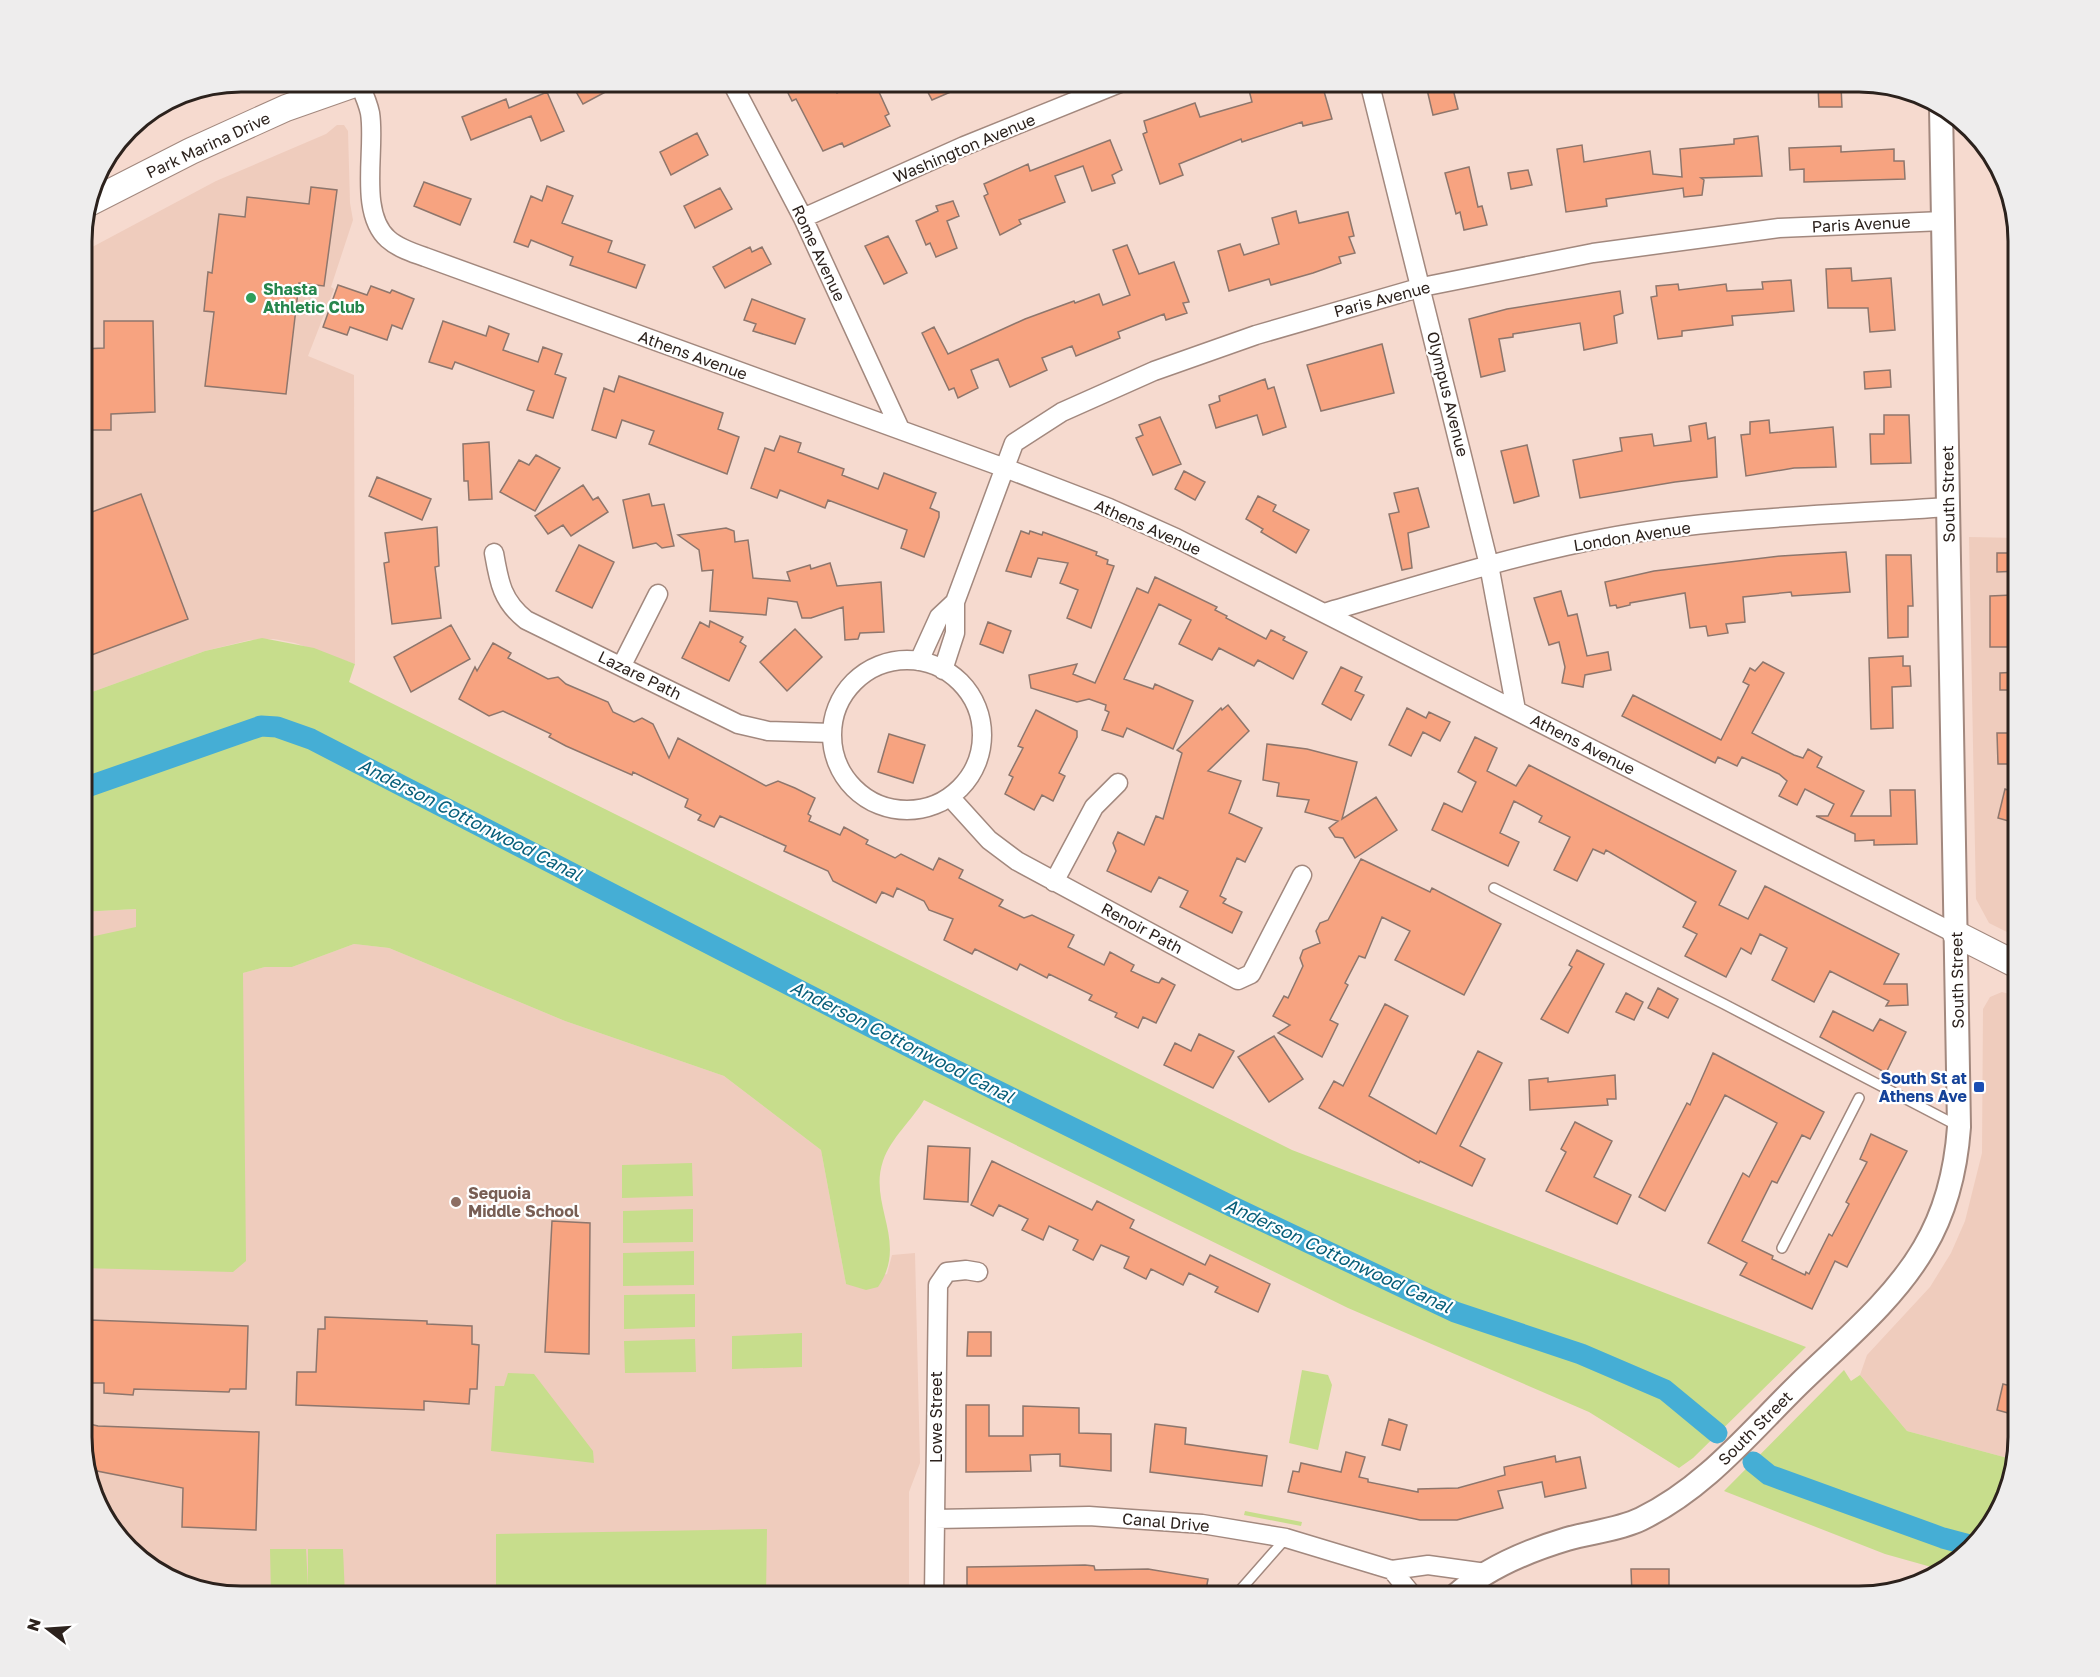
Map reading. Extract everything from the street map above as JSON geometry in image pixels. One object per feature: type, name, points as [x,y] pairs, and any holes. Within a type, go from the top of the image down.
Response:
[{"type":"main road","name":"Park Marina Drive","points":[[98,199],[191,151],[286,108],[332,92]]},
{"type":"main road","name":"Athens Avenue","points":[[1956,934],[2008,960]]},
{"type":"street","name":"Athens Avenue","points":[[364,92],[370,113],[371,195],[375,219],[383,233],[393,243],[425,258],[900,429],[1109,508],[1167,534],[1956,934]]},
{"type":"street","name":"Rome Avenue","points":[[737,92],[803,218],[900,429]]},
{"type":"street","name":"Washington Avenue","points":[[803,218],[964,146],[1098,92]]},
{"type":"street","name":"Olympus Avenue","points":[[1372,92],[1422,287],[1489,565],[1516,710]]},
{"type":"street","name":"South Street","points":[[1468,1586],[1486,1573],[1531,1551],[1638,1520],[1672,1503],[1708,1475],[1888,1296],[1916,1260],[1945,1201],[1955,1162],[1959,1127],[1941,116]]},
{"type":"street","name":"Paris Avenue","points":[[943,670],[955,633],[955,602],[1014,443],[1062,412],[1154,371],[1256,334],[1422,287],[1593,253],[1779,228],[1943,221]]},
{"type":"street","name":"London Avenue","points":[[1324,613],[1548,549],[1678,527],[1808,513],[1948,507]]},
{"type":"street","name":"Lazare Path","points":[[494,553],[499,587],[504,597],[519,614],[738,724],[768,731],[832,733]]},
{"type":"street","points":[[622,665],[658,594]]},
{"type":"street","name":"Paris Avenue","points":[[919,661],[939,617],[955,602]]},
{"type":"street","points":[[919,661],[943,670],[957,679],[976,707],[982,740],[972,772],[950,797],[931,807],[911,811],[890,809],[871,802],[854,789],[842,773],[834,753],[832,733],[841,700],[863,675],[877,666],[894,662],[919,661]]},
{"type":"street","points":[[1054,882],[1094,807],[1118,783]]},
{"type":"street","name":"Renoir Path","points":[[950,797],[1002,851],[1054,882],[1238,980],[1251,974],[1302,875]]},
{"type":"street","name":"Lowe Street","points":[[934,1586],[938,1285],[947,1272],[966,1270],[978,1272]]},
{"type":"street","name":"Canal Drive","points":[[936,1519],[1089,1516],[1202,1524],[1286,1538],[1392,1570],[1428,1565],[1486,1573]]},
{"type":"street","points":[[1392,1570],[1405,1586]]},
{"type":"lane","points":[[1494,888],[1724,1004],[1959,1127]]},
{"type":"lane","points":[[1782,1248],[1859,1098]]},
{"type":"lane","points":[[1244,1586],[1286,1538]]},
{"type":"shaded area","points":[[337,125],[344,125],[348,131],[350,203],[353,220],[331,287],[334,289],[308,356],[354,375],[355,664],[295,643],[274,639],[250,640],[205,651],[92,692],[92,247],[216,181],[326,134]]},
{"type":"shaded area","points":[[1969,537],[2008,538],[2008,932],[1989,923],[1976,899]]},
{"type":"shaded area","name":"Sequoia Middle School","points":[[136,909],[136,927],[243,973],[265,967],[292,967],[354,944],[389,948],[565,1021],[724,1076],[821,1150],[846,1284],[887,1274],[892,1255],[915,1253],[920,1463],[909,1492],[909,1586],[241,1586],[212,1583],[184,1574],[166,1565],[142,1548],[122,1527],[107,1502],[94,1465],[92,1446],[92,911]]},
{"type":"shaded area","points":[[2002,992],[2008,994],[2007,1458],[1907,1431],[1860,1375],[1867,1355],[1930,1287],[1951,1253],[1965,1221],[1982,1153],[1983,1009],[1990,997]]},
{"type":"green space","points":[[262,638],[314,648],[355,664],[349,682],[1292,1150],[1806,1347],[1693,1458],[1679,1468],[1589,1412],[1348,1308],[924,1100],[896,1137],[883,1161],[880,1193],[890,1255],[878,1287],[866,1290],[846,1284],[821,1150],[724,1076],[565,1021],[389,948],[354,944],[292,967],[265,967],[243,973],[246,1261],[233,1272],[92,1268],[92,937],[136,927],[136,909],[92,911],[92,692],[205,651]]},
{"type":"green space","points":[[692,1163],[693,1196],[622,1198],[622,1165]]},
{"type":"green space","points":[[693,1209],[693,1242],[623,1243],[623,1211]]},
{"type":"green space","points":[[694,1251],[694,1285],[623,1286],[623,1253]]},
{"type":"green space","points":[[695,1294],[695,1327],[624,1329],[624,1295]]},
{"type":"green space","points":[[802,1333],[802,1367],[732,1369],[732,1336]]},
{"type":"green space","points":[[695,1339],[696,1372],[625,1373],[624,1341]]},
{"type":"green space","points":[[1302,1370],[1328,1375],[1332,1385],[1318,1450],[1289,1443]]},
{"type":"green space","points":[[1844,1370],[1851,1381],[1860,1375],[1907,1431],[2007,1458],[2001,1484],[1978,1527],[1950,1555],[1930,1567],[1885,1554],[1724,1491]]},
{"type":"green space","points":[[508,1373],[534,1374],[593,1451],[594,1463],[491,1451],[495,1386],[504,1386]]},
{"type":"green space","points":[[1245,1511],[1302,1522],[1301,1526],[1244,1515]]},
{"type":"green space","points":[[767,1529],[766,1586],[496,1586],[496,1534]]},
{"type":"green space","points":[[270,1549],[306,1549],[308,1586],[271,1586]]},
{"type":"green space","points":[[308,1549],[343,1549],[345,1586],[308,1586]]},
{"type":"building","points":[[547,92],[564,131],[541,141],[531,116],[471,140],[462,117],[506,99],[509,108]]},
{"type":"building","points":[[576,92],[605,92],[583,104]]},
{"type":"building","points":[[788,92],[879,92],[889,114],[885,116],[890,126],[844,147],[842,143],[823,151],[796,99],[792,101]]},
{"type":"building","points":[[928,92],[951,92],[932,100]]},
{"type":"building","points":[[1250,92],[1324,92],[1332,119],[1303,126],[1302,122],[1242,142],[1241,139],[1179,164],[1183,175],[1160,184],[1143,134],[1147,132],[1144,121],[1195,103],[1200,117],[1252,102]]},
{"type":"building","points":[[1428,92],[1454,92],[1458,109],[1433,115]]},
{"type":"building","points":[[1818,92],[1841,92],[1842,107],[1819,107]]},
{"type":"building","points":[[697,133],[708,155],[671,175],[660,152]]},
{"type":"building","points":[[1758,136],[1762,176],[1701,178],[1704,180],[1702,195],[1684,197],[1683,188],[1606,199],[1607,206],[1566,212],[1557,149],[1582,145],[1584,162],[1650,151],[1653,174],[1682,177],[1680,149],[1734,144],[1734,139]]},
{"type":"building","points":[[1110,140],[1122,170],[1112,175],[1115,183],[1092,191],[1083,166],[1055,176],[1065,202],[1019,220],[1021,224],[1000,235],[984,196],[988,194],[984,184],[1028,164],[1030,171]]},
{"type":"building","points":[[1841,146],[1841,152],[1894,149],[1894,161],[1904,161],[1905,179],[1804,182],[1804,169],[1790,170],[1789,148]]},
{"type":"building","points":[[1469,167],[1478,207],[1482,206],[1487,225],[1464,230],[1460,212],[1456,214],[1445,173]]},
{"type":"building","points":[[1528,170],[1532,185],[1511,189],[1508,173]]},
{"type":"building","points":[[424,182],[471,199],[460,225],[414,206]]},
{"type":"building","points":[[547,186],[573,196],[562,223],[612,241],[608,252],[645,265],[636,288],[570,265],[573,257],[531,240],[528,247],[514,242],[531,196],[542,201]]},
{"type":"building","name":"Shasta Athletic Club","points":[[311,187],[337,190],[324,286],[299,283],[286,394],[205,386],[214,312],[204,311],[208,272],[212,273],[219,214],[245,217],[247,197],[309,204]]},
{"type":"building","points":[[720,188],[732,209],[695,228],[684,206]]},
{"type":"building","points":[[953,201],[959,216],[947,221],[957,248],[936,257],[930,243],[926,245],[916,221],[938,211],[936,206]]},
{"type":"building","points":[[1296,211],[1299,223],[1348,212],[1354,236],[1349,237],[1355,253],[1339,257],[1341,263],[1313,273],[1271,285],[1269,279],[1229,291],[1218,251],[1240,244],[1244,255],[1279,244],[1272,218]]},
{"type":"building","points":[[888,236],[907,273],[884,284],[865,246]]},
{"type":"building","points":[[1127,245],[1139,274],[1174,262],[1189,302],[1183,303],[1187,313],[1166,320],[1164,314],[1118,332],[1120,338],[1076,356],[1072,346],[1042,358],[1047,370],[1010,387],[998,359],[971,370],[978,388],[958,398],[954,388],[949,390],[922,333],[934,327],[948,354],[1025,319],[1074,301],[1075,303],[1099,294],[1103,305],[1130,295],[1113,250]]},
{"type":"building","points":[[750,247],[752,252],[762,247],[771,264],[725,288],[713,267]]},
{"type":"building","points":[[1851,268],[1852,281],[1891,278],[1895,330],[1870,332],[1868,308],[1828,308],[1826,269]]},
{"type":"building","points":[[1791,280],[1794,311],[1732,316],[1733,325],[1682,331],[1682,336],[1658,339],[1651,297],[1657,296],[1656,286],[1678,284],[1679,290],[1726,284],[1727,291],[1763,289],[1762,282]]},
{"type":"building","points":[[338,285],[367,295],[371,286],[390,293],[392,290],[414,299],[402,329],[392,325],[387,340],[350,327],[347,335],[323,327]]},
{"type":"building","points":[[1620,291],[1623,313],[1614,316],[1617,343],[1584,350],[1580,323],[1513,334],[1513,337],[1499,339],[1505,371],[1481,377],[1469,319],[1507,309]]},
{"type":"building","points":[[752,299],[805,319],[795,344],[753,331],[756,324],[744,320]]},
{"type":"building","points":[[104,321],[153,321],[155,412],[111,414],[111,430],[92,430],[92,349],[104,348]]},
{"type":"building","points":[[443,321],[486,336],[489,326],[509,334],[503,350],[538,362],[543,347],[562,354],[555,374],[566,378],[553,418],[527,410],[534,391],[455,362],[452,369],[429,362]]},
{"type":"building","points":[[1382,344],[1394,393],[1321,411],[1307,365]]},
{"type":"building","points":[[1890,370],[1891,387],[1865,389],[1864,372]]},
{"type":"building","points":[[619,376],[723,413],[718,429],[739,437],[727,474],[649,444],[654,431],[622,420],[616,438],[592,430],[604,388],[614,392]]},
{"type":"building","points":[[1265,379],[1268,389],[1274,387],[1286,427],[1263,435],[1257,415],[1216,428],[1209,405],[1220,401],[1219,396]]},
{"type":"building","points":[[1884,415],[1909,415],[1911,463],[1871,464],[1870,434],[1884,434]]},
{"type":"building","points":[[1160,417],[1181,464],[1153,475],[1136,438],[1143,435],[1139,425]]},
{"type":"building","points":[[1769,420],[1770,433],[1833,427],[1836,467],[1794,468],[1746,476],[1741,435],[1750,434],[1750,422]]},
{"type":"building","points":[[1706,423],[1708,439],[1715,437],[1717,477],[1580,498],[1573,460],[1622,451],[1620,438],[1652,434],[1654,446],[1691,441],[1689,426]]},
{"type":"building","points":[[780,436],[801,443],[798,452],[844,469],[842,475],[878,489],[884,473],[936,493],[930,508],[939,512],[939,517],[924,557],[901,548],[907,530],[828,500],[825,508],[780,490],[777,498],[751,488],[765,448],[774,451]]},
{"type":"building","points":[[489,442],[492,499],[469,500],[468,481],[464,481],[463,444]]},
{"type":"building","points":[[1527,445],[1539,496],[1514,503],[1501,451]]},
{"type":"building","points":[[536,455],[560,468],[535,511],[500,492],[519,460],[529,465]]},
{"type":"building","points":[[1184,471],[1205,482],[1195,500],[1175,489]]},
{"type":"building","points":[[377,477],[431,499],[422,520],[369,496]]},
{"type":"building","points":[[583,485],[593,500],[598,497],[608,512],[571,536],[563,525],[548,534],[535,516]]},
{"type":"building","points":[[1418,488],[1429,527],[1408,533],[1412,568],[1402,570],[1389,514],[1399,512],[1394,493]]},
{"type":"building","points":[[141,494],[188,619],[92,655],[92,512]]},
{"type":"building","points":[[649,494],[652,506],[664,504],[674,546],[662,548],[656,543],[633,548],[623,500]]},
{"type":"building","points":[[1258,496],[1276,505],[1273,511],[1309,530],[1296,553],[1261,532],[1263,529],[1246,519]]},
{"type":"building","points":[[437,527],[439,566],[435,567],[441,618],[392,624],[384,563],[389,562],[385,533]]},
{"type":"building","points":[[726,528],[734,531],[735,542],[748,540],[753,578],[790,581],[787,572],[810,565],[811,569],[830,563],[837,586],[881,582],[884,632],[860,633],[858,639],[845,640],[843,607],[811,618],[802,618],[797,602],[768,598],[766,615],[710,611],[713,570],[702,571],[699,550],[678,535]]},
{"type":"building","points":[[1021,531],[1042,535],[1043,532],[1097,552],[1096,555],[1108,560],[1107,564],[1114,566],[1091,628],[1067,618],[1078,590],[1060,583],[1068,563],[1038,558],[1031,577],[1006,571]]},
{"type":"building","points":[[579,545],[614,562],[592,608],[556,591]]},
{"type":"building","points":[[1846,552],[1850,592],[1792,596],[1791,592],[1743,597],[1745,622],[1726,624],[1728,633],[1708,636],[1706,626],[1690,628],[1685,593],[1630,603],[1630,605],[1617,608],[1616,605],[1610,606],[1605,582],[1654,571],[1781,556]]},
{"type":"building","points":[[1997,553],[2008,553],[2008,572],[1997,572]]},
{"type":"building","points":[[1886,555],[1911,555],[1913,606],[1908,606],[1908,637],[1888,638]]},
{"type":"building","points":[[1155,577],[1217,607],[1215,610],[1227,616],[1226,618],[1266,639],[1271,630],[1285,637],[1283,640],[1307,652],[1293,679],[1258,660],[1254,666],[1219,648],[1212,660],[1179,644],[1191,620],[1159,604],[1124,679],[1153,689],[1155,684],[1193,701],[1173,749],[1127,728],[1123,737],[1102,730],[1109,712],[1105,710],[1106,705],[1089,699],[1077,702],[1031,688],[1029,675],[1077,664],[1073,674],[1095,683],[1137,588],[1148,593]]},
{"type":"building","points":[[1561,591],[1568,616],[1577,614],[1587,656],[1608,652],[1611,670],[1585,675],[1583,687],[1562,683],[1565,667],[1559,642],[1549,645],[1534,598]]},
{"type":"building","points":[[2008,595],[2008,647],[1990,647],[1990,596]]},
{"type":"building","points":[[710,621],[743,637],[740,642],[746,646],[729,681],[682,658],[700,622],[709,627]]},
{"type":"building","points":[[988,622],[1011,631],[1003,653],[980,644]]},
{"type":"building","points":[[451,625],[470,659],[411,692],[394,657]]},
{"type":"building","points":[[795,629],[822,657],[787,691],[760,662]]},
{"type":"building","points":[[493,643],[511,653],[508,658],[548,679],[558,677],[566,684],[608,702],[613,712],[634,722],[642,718],[653,724],[669,758],[678,738],[766,786],[778,781],[795,788],[815,798],[808,814],[811,816],[809,821],[840,835],[844,827],[868,840],[866,844],[895,858],[901,854],[933,870],[939,858],[963,870],[959,878],[1003,900],[999,906],[1024,918],[1032,915],[1074,935],[1068,947],[1104,965],[1110,952],[1134,965],[1131,971],[1155,982],[1159,983],[1162,978],[1175,985],[1156,1023],[1143,1017],[1138,1028],[1115,1017],[1117,1013],[1089,1000],[1092,995],[1049,974],[1047,978],[1020,964],[1017,970],[975,949],[972,954],[944,940],[953,919],[929,910],[924,901],[897,888],[893,897],[882,892],[876,903],[833,881],[828,871],[784,851],[786,846],[720,816],[714,827],[698,820],[701,815],[685,807],[688,799],[633,772],[632,775],[566,746],[549,737],[551,734],[503,711],[489,716],[459,699],[475,667],[477,671]]},
{"type":"building","points":[[1903,656],[1903,666],[1910,666],[1911,686],[1892,687],[1893,728],[1871,729],[1869,658]]},
{"type":"building","points":[[1763,662],[1784,673],[1752,733],[1803,758],[1808,749],[1822,757],[1817,767],[1864,791],[1851,816],[1891,816],[1890,790],[1915,790],[1917,844],[1874,845],[1874,840],[1855,841],[1855,834],[1816,816],[1828,816],[1834,804],[1805,789],[1797,805],[1779,796],[1787,781],[1779,774],[1742,757],[1737,766],[1718,757],[1715,763],[1622,716],[1633,695],[1721,740],[1749,685],[1743,682],[1750,668],[1755,671]]},
{"type":"building","points":[[1341,667],[1362,677],[1355,691],[1364,695],[1351,720],[1322,704]]},
{"type":"building","points":[[2000,673],[2008,673],[2008,690],[2000,690]]},
{"type":"building","points":[[1228,705],[1249,731],[1208,771],[1241,781],[1229,813],[1262,828],[1245,862],[1237,858],[1220,896],[1226,899],[1223,903],[1242,912],[1232,933],[1180,907],[1188,891],[1159,877],[1151,892],[1107,871],[1116,851],[1113,843],[1118,832],[1144,845],[1156,816],[1163,819],[1182,753],[1177,750],[1221,708],[1222,710]]},
{"type":"building","points":[[1407,708],[1426,718],[1429,712],[1450,722],[1440,741],[1423,732],[1411,756],[1389,745]]},
{"type":"building","points":[[1036,710],[1077,731],[1077,737],[1059,773],[1065,776],[1053,801],[1042,795],[1034,810],[1005,794],[1013,777],[1009,775],[1023,748],[1018,746]]},
{"type":"building","points":[[1997,733],[2008,733],[2008,764],[1998,764]]},
{"type":"building","points":[[889,734],[925,745],[913,783],[878,772]]},
{"type":"building","points":[[1475,737],[1497,748],[1487,771],[1516,786],[1529,765],[1736,871],[1719,905],[1748,919],[1765,886],[1899,954],[1884,984],[1907,984],[1908,1005],[1886,1006],[1889,1001],[1830,971],[1814,1002],[1772,980],[1787,948],[1760,934],[1751,954],[1741,948],[1726,977],[1685,956],[1697,934],[1683,927],[1696,902],[1606,850],[1604,854],[1593,849],[1577,881],[1554,870],[1570,837],[1539,822],[1542,816],[1514,801],[1500,833],[1519,842],[1508,866],[1432,830],[1444,803],[1462,812],[1476,782],[1458,772]]},
{"type":"building","points":[[1267,744],[1307,749],[1357,762],[1342,819],[1376,797],[1397,830],[1355,858],[1343,838],[1335,837],[1329,828],[1338,821],[1305,812],[1309,800],[1277,796],[1279,783],[1263,780]]},
{"type":"building","points":[[2005,789],[2008,790],[2008,821],[1998,818]]},
{"type":"building","points":[[1361,859],[1430,892],[1432,888],[1501,924],[1464,995],[1395,960],[1410,931],[1382,917],[1365,958],[1359,956],[1345,983],[1348,985],[1330,1020],[1338,1024],[1322,1057],[1278,1033],[1290,1025],[1273,1016],[1284,996],[1288,998],[1303,966],[1300,958],[1303,950],[1320,943],[1316,931],[1320,923],[1328,920]]},
{"type":"building","points":[[1577,950],[1604,964],[1568,1033],[1541,1019],[1572,967],[1569,965]]},
{"type":"building","points":[[1658,988],[1678,999],[1668,1018],[1648,1008]]},
{"type":"building","points":[[1626,993],[1643,1002],[1634,1020],[1616,1012]]},
{"type":"building","points":[[1385,1004],[1408,1016],[1369,1096],[1436,1134],[1478,1051],[1502,1063],[1460,1146],[1485,1159],[1472,1186],[1420,1161],[1419,1163],[1319,1108],[1334,1081],[1343,1086]]},
{"type":"building","points":[[1833,1011],[1873,1031],[1880,1019],[1906,1032],[1886,1073],[1820,1037]]},
{"type":"building","points":[[1199,1034],[1234,1051],[1213,1088],[1164,1065],[1175,1043],[1191,1051]]},
{"type":"building","points":[[1274,1036],[1303,1079],[1269,1102],[1238,1057]]},
{"type":"building","points":[[1713,1053],[1824,1112],[1810,1139],[1802,1135],[1777,1183],[1772,1181],[1742,1241],[1773,1256],[1772,1259],[1805,1275],[1806,1272],[1809,1274],[1829,1234],[1832,1236],[1849,1204],[1846,1202],[1867,1162],[1860,1159],[1871,1134],[1907,1151],[1847,1267],[1835,1261],[1812,1309],[1740,1275],[1747,1263],[1708,1243],[1743,1173],[1749,1177],[1777,1123],[1725,1095],[1665,1211],[1639,1197],[1687,1103],[1690,1105]]},
{"type":"building","points":[[1615,1075],[1616,1099],[1607,1099],[1608,1105],[1530,1110],[1529,1080],[1548,1078],[1548,1082]]},
{"type":"building","points":[[1575,1122],[1612,1141],[1594,1177],[1631,1195],[1617,1224],[1546,1191],[1566,1152],[1561,1149]]},
{"type":"building","points":[[928,1146],[970,1148],[968,1202],[924,1199]]},
{"type":"building","points":[[992,1161],[1092,1210],[1097,1201],[1134,1220],[1130,1228],[1205,1265],[1210,1255],[1270,1284],[1258,1312],[1215,1292],[1218,1287],[1189,1273],[1183,1285],[1151,1269],[1146,1279],[1124,1268],[1129,1257],[1101,1245],[1093,1260],[1073,1250],[1078,1240],[1049,1226],[1043,1240],[1022,1230],[1028,1219],[999,1205],[993,1216],[971,1205]]},
{"type":"building","points":[[552,1221],[590,1223],[589,1354],[545,1352]]},
{"type":"building","points":[[325,1317],[427,1321],[427,1324],[472,1326],[472,1344],[479,1345],[477,1389],[470,1389],[469,1404],[424,1401],[424,1410],[296,1405],[297,1372],[316,1372],[318,1329],[325,1329]]},
{"type":"building","points":[[92,1320],[248,1326],[246,1389],[230,1389],[229,1392],[134,1389],[133,1395],[104,1393],[104,1383],[92,1383]]},
{"type":"building","points":[[968,1332],[991,1332],[991,1356],[967,1356]]},
{"type":"building","points":[[2003,1384],[2008,1385],[2008,1413],[1997,1410]]},
{"type":"building","points":[[966,1405],[989,1405],[989,1436],[1023,1436],[1023,1406],[1079,1408],[1079,1433],[1111,1434],[1111,1471],[1060,1466],[1060,1454],[1030,1455],[1031,1471],[966,1472]]},
{"type":"building","points":[[1389,1419],[1407,1425],[1400,1450],[1382,1445]]},
{"type":"building","points":[[1155,1424],[1186,1428],[1185,1444],[1267,1456],[1262,1486],[1150,1472]]},
{"type":"building","points":[[92,1425],[259,1432],[256,1530],[182,1527],[183,1488],[96,1471]]},
{"type":"building","points":[[1346,1452],[1365,1457],[1359,1477],[1368,1479],[1368,1482],[1418,1492],[1418,1489],[1458,1488],[1505,1475],[1504,1467],[1555,1456],[1556,1462],[1580,1457],[1586,1488],[1545,1497],[1542,1482],[1498,1491],[1503,1508],[1457,1520],[1420,1520],[1288,1492],[1293,1471],[1299,1472],[1301,1463],[1341,1472]]},
{"type":"building","points":[[1085,1565],[1094,1566],[1095,1570],[1148,1569],[1208,1579],[1207,1586],[967,1586],[967,1567]]},
{"type":"building","points":[[1631,1569],[1669,1569],[1669,1586],[1632,1586]]},
{"type":"waterway","name":"Anderson Cottonwood Canal","points":[[92,785],[261,726],[277,727],[311,739],[937,1061],[1231,1206],[1455,1312],[1581,1354],[1665,1390],[1717,1433]]},
{"type":"waterway","name":"Anderson Cottonwood Canal","points":[[1753,1462],[1769,1475],[1963,1543]]},
{"type":"place","name":"Shasta Athletic Club","points":[[251,298]]},
{"type":"place","name":"South St at Athens Ave","points":[[1979,1087]]},
{"type":"place","name":"Sequoia Middle School","points":[[456,1202]]}]
